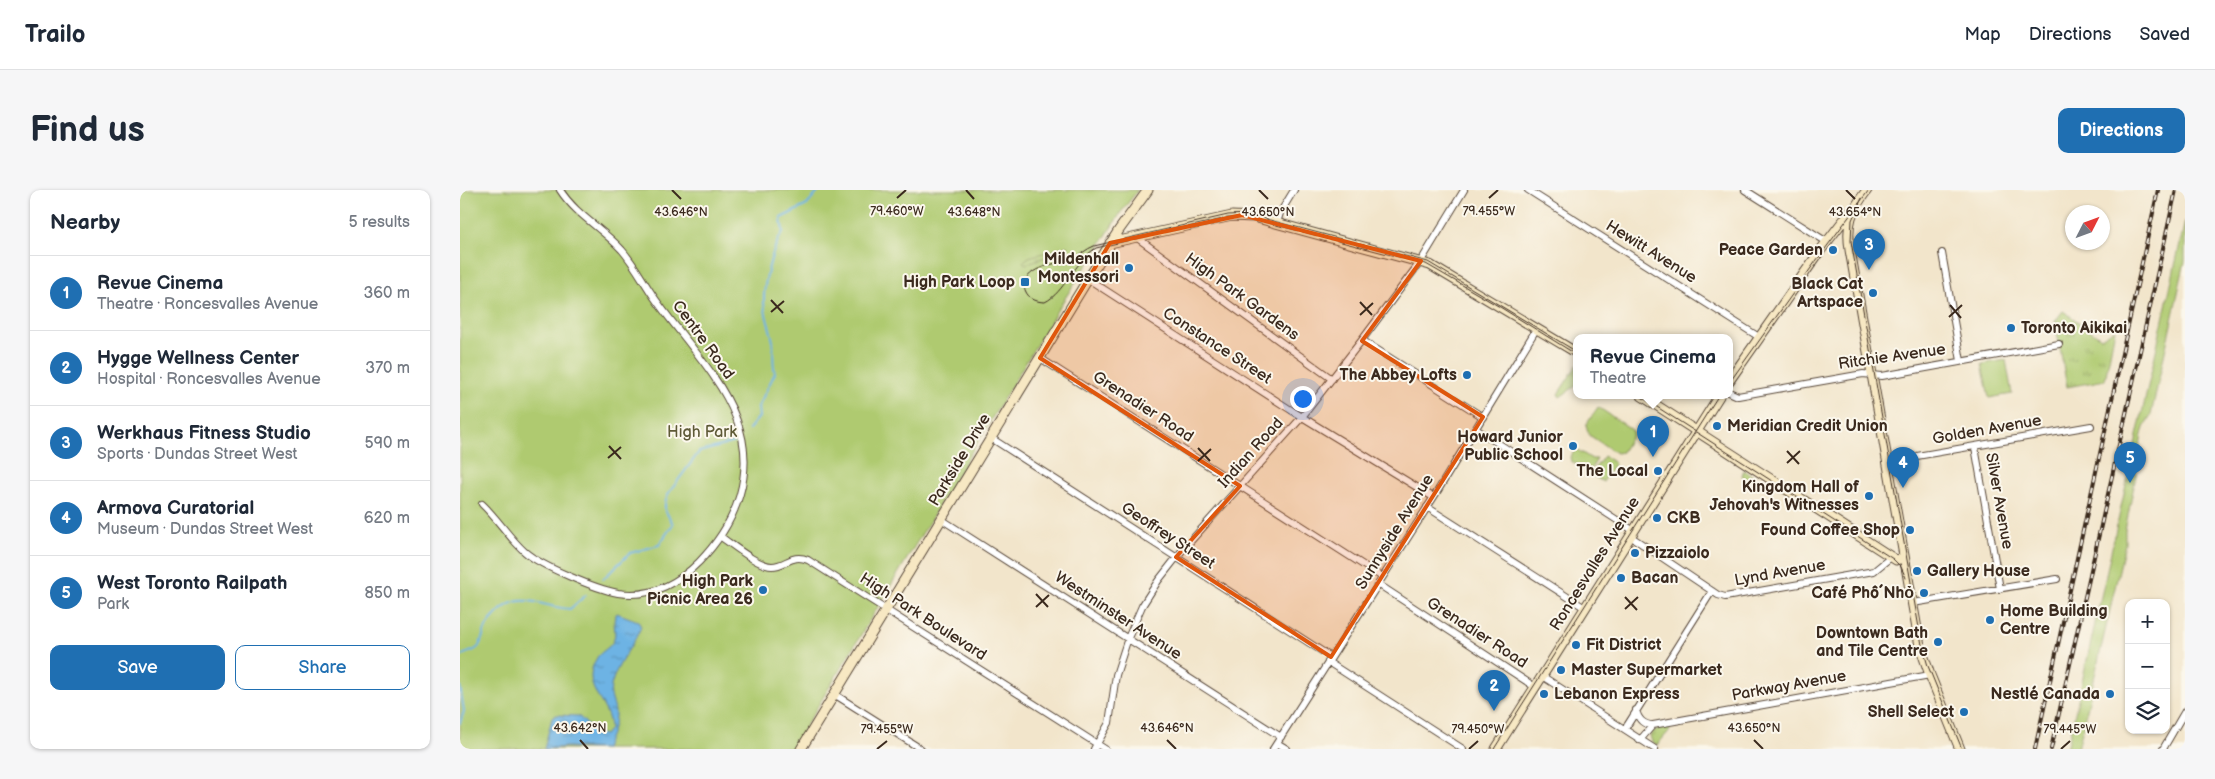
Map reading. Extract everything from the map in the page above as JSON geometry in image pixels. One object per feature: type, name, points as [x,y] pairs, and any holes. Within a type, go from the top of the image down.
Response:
[{"type":"street","name":"Centre Road","points":[[482,504],[531,556],[588,583],[616,592],[635,593],[658,590],[677,580],[692,568],[721,537],[736,506],[744,472],[742,437],[731,406],[629,259],[609,238],[573,208],[560,190]]},
{"type":"street","name":"Parkside Drive","points":[[801,749],[1110,243],[1148,190]]},
{"type":"street","points":[[1277,223],[1280,213],[1294,190]]},
{"type":"street","name":"Indian Road","points":[[1096,746],[1109,723],[1116,675],[1128,638],[1149,594],[1176,557],[1302,417],[1332,379],[1421,261],[1464,190]]},
{"type":"street","name":"Hewitt Avenue","points":[[1528,190],[1759,337]]},
{"type":"street","points":[[1745,190],[1755,192],[1827,242]]},
{"type":"street","points":[[1733,375],[1827,242],[1867,190]]},
{"type":"street","points":[[1855,206],[1850,221],[1848,238],[1920,646],[1960,749]]},
{"type":"street","points":[[1110,243],[1232,216],[1248,216],[1421,261],[1438,269],[1573,350]]},
{"type":"street","name":"High Park Gardens","points":[[1136,237],[1332,379]]},
{"type":"street","points":[[1942,253],[1961,361]]},
{"type":"street","name":"Constance Street","points":[[1088,279],[1302,417],[1433,497]]},
{"type":"street","name":"Sunnyside Avenue","points":[[1277,743],[1538,328]]},
{"type":"street","points":[[1362,340],[1482,417]]},
{"type":"street","name":"Ritchie Avenue","points":[[1733,394],[1738,396],[1863,374],[1882,376],[2059,344]]},
{"type":"street","name":"Grenadier Road","points":[[1040,358],[1382,577]]},
{"type":"street","points":[[1647,399],[1891,557],[1896,560],[1904,558]]},
{"type":"street","name":"Roncesvalles Avenue","points":[[1496,749],[1718,399]]},
{"type":"street","name":"Golden Avenue","points":[[1888,461],[2091,426]]},
{"type":"street","points":[[1476,429],[1594,505],[1712,591]]},
{"type":"street","name":"Geoffrey Street","points":[[991,438],[1176,557],[1463,749]]},
{"type":"street","name":"Silver Avenue","points":[[1975,446],[2000,589]]},
{"type":"street","points":[[1427,507],[1585,608]]},
{"type":"street","name":"Westminster Avenue","points":[[941,519],[1128,638],[1286,749]]},
{"type":"street","name":"High Park Boulevard","points":[[721,537],[766,565],[776,566],[795,557],[805,558],[1096,746],[1105,749]]},
{"type":"street","name":"Lynd Avenue","points":[[1625,729],[1712,591],[1725,597],[1874,571],[1891,557]]},
{"type":"street","points":[[1913,604],[2057,579]]},
{"type":"street","name":"Grenadier Road","points":[[1378,584],[1535,687]]},
{"type":"street","name":"Parkway Avenue","points":[[1653,725],[1930,675]]},
{"type":"street","name":"Grenadier Road","points":[[1542,676],[1655,749]]},
{"type":"street","points":[[834,694],[921,749]]},
{"type":"street","points":[[1636,710],[1644,724],[1653,725]]},
{"type":"street","points":[[2163,749],[2185,711]]},
{"type":"street","points":[[1640,740],[1653,725]]},
{"type":"highlighted area","points":[[1242,215],[1421,261],[1362,341],[1483,417],[1331,657],[1176,557],[1240,486],[1040,358],[1110,243]]},
{"type":"green space","name":"High Park","points":[[460,190],[1138,190],[1122,211],[1058,309],[792,749],[460,749]]},
{"type":"green space","points":[[2185,221],[2185,261],[2151,415],[2141,437],[2141,451],[2125,530],[2125,544],[2078,749],[2067,749]]},
{"type":"green space","points":[[1068,246],[1068,249],[1025,264],[1023,262],[1029,257]]},
{"type":"green space","points":[[2063,311],[2101,338],[2115,329],[2105,380],[2067,387],[2055,321]]},
{"type":"green space","points":[[2006,360],[2012,394],[1989,398],[1982,364]]},
{"type":"green space","points":[[1573,371],[1573,388],[1560,397],[1558,394]]},
{"type":"green space","points":[[1598,407],[1631,429],[1633,434],[1622,452],[1616,453],[1589,435],[1586,425]]},
{"type":"green space","points":[[1576,449],[1592,459],[1597,459],[1591,469],[1588,470],[1571,461],[1570,457]]},
{"type":"green space","points":[[1604,456],[1615,463],[1603,482],[1590,474]]},
{"type":"green space","points":[[1744,470],[1758,480],[1755,483],[1742,476]]},
{"type":"green space","points":[[1668,727],[1670,730],[1657,745],[1652,742],[1650,736],[1652,731]]},
{"type":"water","points":[[617,613],[638,621],[641,627],[613,678],[611,693],[615,717],[605,749],[567,747],[544,749],[552,718],[556,715],[578,716],[592,730],[600,734],[605,735],[610,729],[609,719],[596,694],[591,677],[592,667],[598,656],[611,645],[614,639],[614,620]]},
{"type":"waterway","points":[[749,429],[759,417],[758,407],[775,373],[773,342],[764,303],[764,295],[772,256],[783,232],[781,218],[807,205],[822,190]]},
{"type":"waterway","points":[[603,579],[630,553],[659,545],[673,524],[665,510],[668,494],[699,452],[735,442]]},
{"type":"waterway","points":[[460,657],[479,646],[488,624],[508,605],[517,601],[526,601],[570,609],[586,595]]},
{"type":"waterway","points":[[460,686],[464,711],[460,723]]},
{"type":"tram line","points":[[1733,377],[1869,190]]},
{"type":"tram line","points":[[1862,198],[1852,220],[1851,241],[1922,645],[1928,666],[1962,749]]},
{"type":"tram line","points":[[1573,350],[1428,262],[1247,214],[1228,215],[1094,246],[1073,258],[1037,270],[1026,279],[1024,286],[1031,298],[1045,302],[1058,292],[1082,261],[1096,248],[1227,218],[1249,218],[1426,264],[1573,353]]},
{"type":"tram line","points":[[1645,399],[1893,559],[1901,567],[1906,578]]},
{"type":"tram line","points":[[1494,749],[1716,399]]},
{"type":"railway","points":[[2035,749],[2158,190]]},
{"type":"railway","points":[[2051,749],[2176,190]]},
{"type":"place","name":"Peace Garden","points":[[1833,250]]},
{"type":"place","name":"Mildenhall Montessori","points":[[1129,268]]},
{"type":"place","name":"Werkhaus Fitness Studio","points":[[1869,270]]},
{"type":"place","name":"High Park Loop","points":[[1025,282]]},
{"type":"place","name":"Black Cat Artspace","points":[[1873,293]]},
{"type":"place","name":"Toronto Aikikai","points":[[2011,328]]},
{"type":"place","name":"The Abbey Lofts","points":[[1467,375]]},
{"type":"place","name":"Meridian Credit Union","points":[[1717,426]]},
{"type":"place","name":"Howard Junior Public School","points":[[1573,446]]},
{"type":"place","name":"Revue Cinema","points":[[1653,457]]},
{"type":"place","name":"The Local","points":[[1658,471]]},
{"type":"place","name":"West Toronto Railpath","points":[[2130,483]]},
{"type":"place","name":"Armova Curatorial","points":[[1903,488]]},
{"type":"place","name":"Kingdom Hall of Jehovah's Witnesses","points":[[1869,496]]},
{"type":"place","name":"CKB","points":[[1657,518]]},
{"type":"place","name":"Found Coffee Shop","points":[[1910,530]]},
{"type":"place","name":"Pizzaiolo","points":[[1635,553]]},
{"type":"place","name":"Gallery House","points":[[1917,571]]},
{"type":"place","name":"Bacan","points":[[1621,578]]},
{"type":"place","name":"High Park Picnic Area 26","points":[[763,590]]},
{"type":"place","name":"Café Phố Nhỏ","points":[[1924,593]]},
{"type":"place","name":"Home Building Centre","points":[[1990,620]]},
{"type":"place","name":"Downtown Bath and Tile Centre","points":[[1938,642]]},
{"type":"place","name":"Fit District","points":[[1576,645]]},
{"type":"place","name":"Master Supermarket","points":[[1561,670]]},
{"type":"place","name":"Lebanon Express","points":[[1544,694]]},
{"type":"place","name":"Nestlé Canada","points":[[2110,694]]},
{"type":"place","name":"Hygge Wellness Center","points":[[1494,711]]},
{"type":"place","name":"Shell Select","points":[[1964,712]]}]
